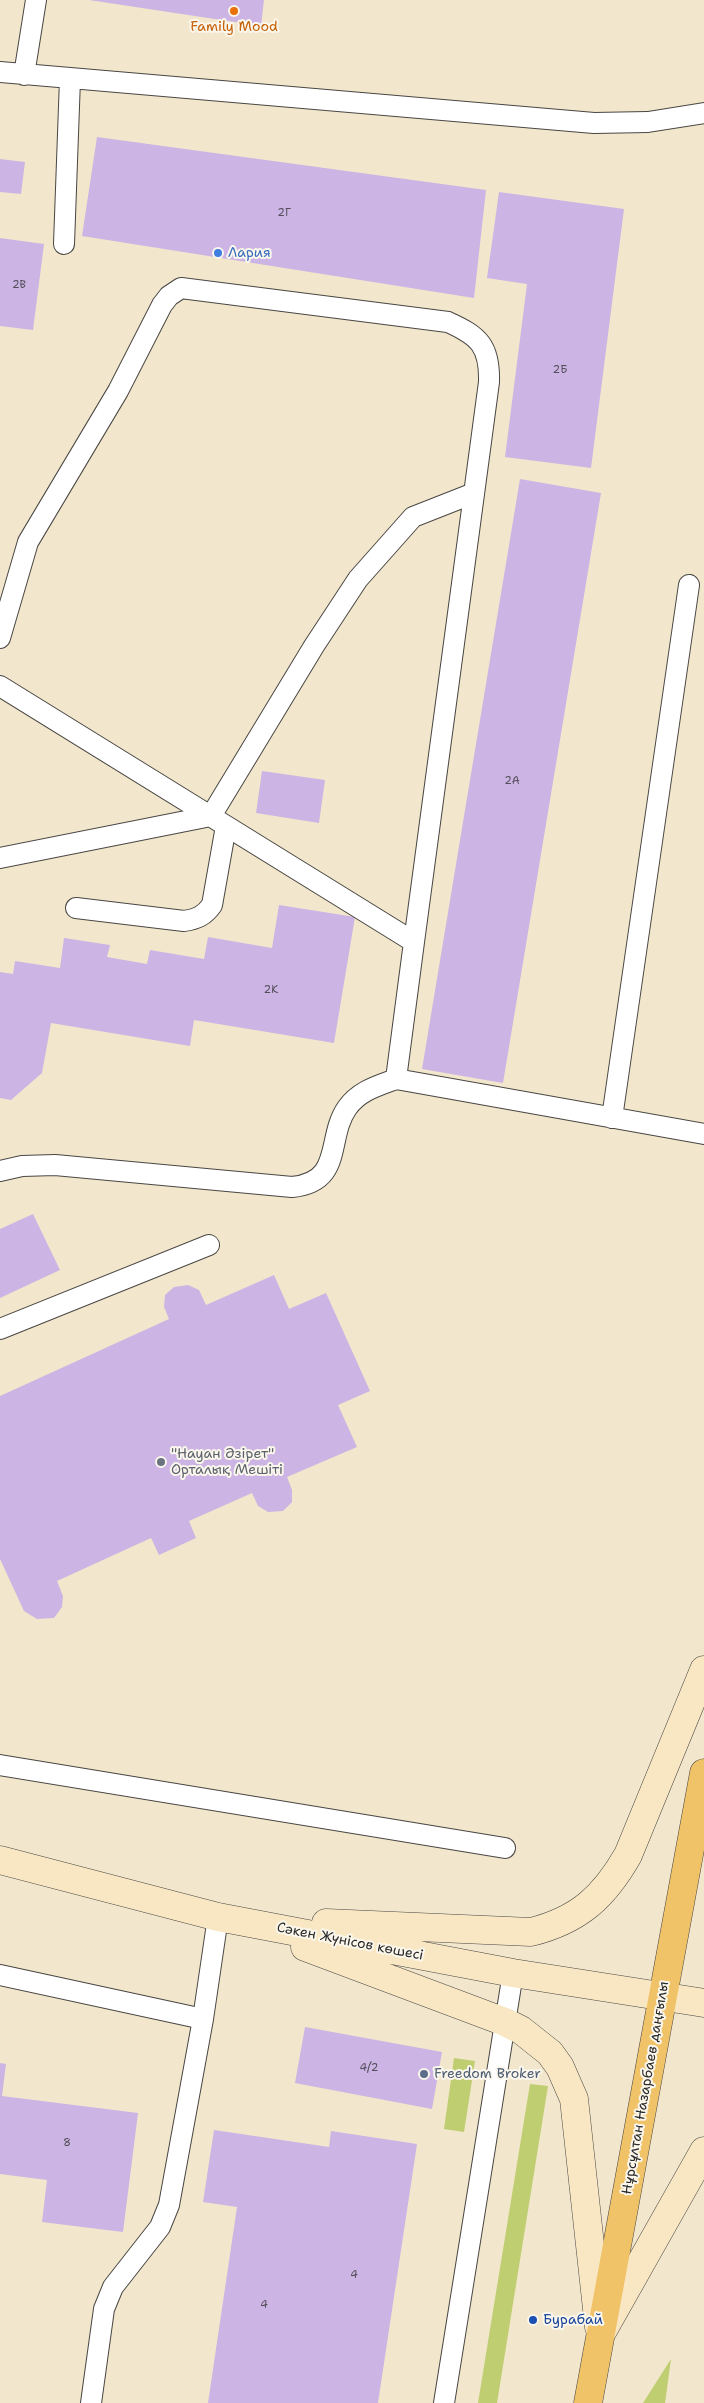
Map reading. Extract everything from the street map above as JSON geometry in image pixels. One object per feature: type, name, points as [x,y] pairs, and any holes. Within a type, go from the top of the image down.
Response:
[{"type":"highway","name":"Нұрсұлтан Назарбаев даңғылы","points":[[588,2403],[704,1773]]},
{"type":"street","points":[[225,1919],[531,1932],[548,1928],[579,1913],[597,1899],[619,1872],[628,1855],[704,1670]]},
{"type":"street","name":"Сәкен Жүнісов көшесі","points":[[0,1860],[225,1919],[513,1973],[704,2003]]},
{"type":"street","points":[[225,1919],[505,2022],[536,2040],[550,2053],[560,2067],[574,2099],[600,2336]]},
{"type":"street","points":[[600,2336],[704,2151]]},
{"type":"lane","points":[[24,75],[36,0]]},
{"type":"lane","points":[[0,72],[70,80],[594,123],[648,122],[704,113]]},
{"type":"lane","points":[[64,244],[70,80]]},
{"type":"lane","points":[[0,638],[28,542],[118,391],[158,312],[170,296],[181,288],[448,322],[468,331],[481,344],[490,361],[489,382],[396,1079]]},
{"type":"lane","points":[[76,908],[184,921],[201,916],[212,906],[216,894],[218,821],[314,646],[358,579],[413,517],[474,493]]},
{"type":"lane","points":[[612,1118],[689,585]]},
{"type":"lane","points":[[0,686],[414,942]]},
{"type":"lane","points":[[0,858],[218,821]]},
{"type":"lane","points":[[0,1171],[22,1166],[55,1164],[292,1187],[306,1186],[327,1169],[346,1108],[360,1094],[396,1079],[704,1134]]},
{"type":"lane","points":[[0,1329],[209,1245]]},
{"type":"lane","points":[[0,1764],[505,1848]]},
{"type":"lane","points":[[91,2403],[104,2309],[112,2287],[160,2227],[169,2205],[203,2019],[225,1919]]},
{"type":"lane","points":[[444,2403],[513,1973]]},
{"type":"lane","points":[[0,1975],[203,2019]]},
{"type":"green space","points":[[454,2058],[475,2061],[464,2132],[444,2129]]},
{"type":"green space","points":[[530,2084],[548,2086],[497,2403],[478,2403]]},
{"type":"green space","points":[[671,2359],[665,2403],[643,2403]]},
{"type":"building","points":[[89,0],[264,0],[261,26]]},
{"type":"building","points":[[97,137],[486,190],[474,298],[82,236]]},
{"type":"building","points":[[0,159],[25,162],[21,194],[0,192]]},
{"type":"building","points":[[499,192],[624,209],[591,468],[505,457],[527,284],[487,278]]},
{"type":"building","points":[[0,238],[44,244],[33,330],[0,326]]},
{"type":"building","points":[[520,479],[601,493],[503,1083],[422,1069]]},
{"type":"building","points":[[262,771],[325,780],[319,823],[256,813]]},
{"type":"building","points":[[279,905],[355,917],[334,1043],[194,1020],[190,1046],[51,1023],[42,1073],[11,1100],[0,1098],[0,972],[13,974],[15,961],[60,968],[64,938],[110,945],[107,957],[147,964],[150,950],[204,959],[208,937],[272,948]]},
{"type":"building","points":[[33,1214],[60,1270],[0,1298],[0,1229]]},
{"type":"building","name":"\"Науан Әзірет\" Орталық Мешіті","points":[[274,1275],[289,1309],[326,1293],[370,1391],[338,1405],[357,1447],[287,1477],[292,1490],[292,1502],[283,1511],[268,1512],[258,1506],[252,1493],[189,1521],[196,1538],[159,1555],[151,1538],[57,1581],[63,1596],[62,1607],[54,1618],[37,1619],[24,1611],[0,1559],[0,1396],[169,1319],[164,1307],[165,1295],[174,1287],[188,1285],[199,1290],[206,1305]]},
{"type":"building","points":[[305,2027],[442,2052],[432,2109],[295,2083]]},
{"type":"building","points":[[0,2063],[6,2064],[2,2096],[138,2113],[123,2232],[42,2222],[47,2180],[0,2174]]},
{"type":"building","points":[[214,2130],[329,2147],[331,2131],[417,2144],[378,2403],[208,2403],[237,2207],[203,2202]]},
{"type":"place","name":"Family Mood","points":[[234,11]]},
{"type":"place","name":"Лария","points":[[218,253]]},
{"type":"place","name":"\"Науан Әзірет\" Орталық Мешіті","points":[[161,1462]]},
{"type":"place","name":"Freedom Broker","points":[[424,2074]]},
{"type":"place","name":"Бурабай","points":[[533,2320]]}]
